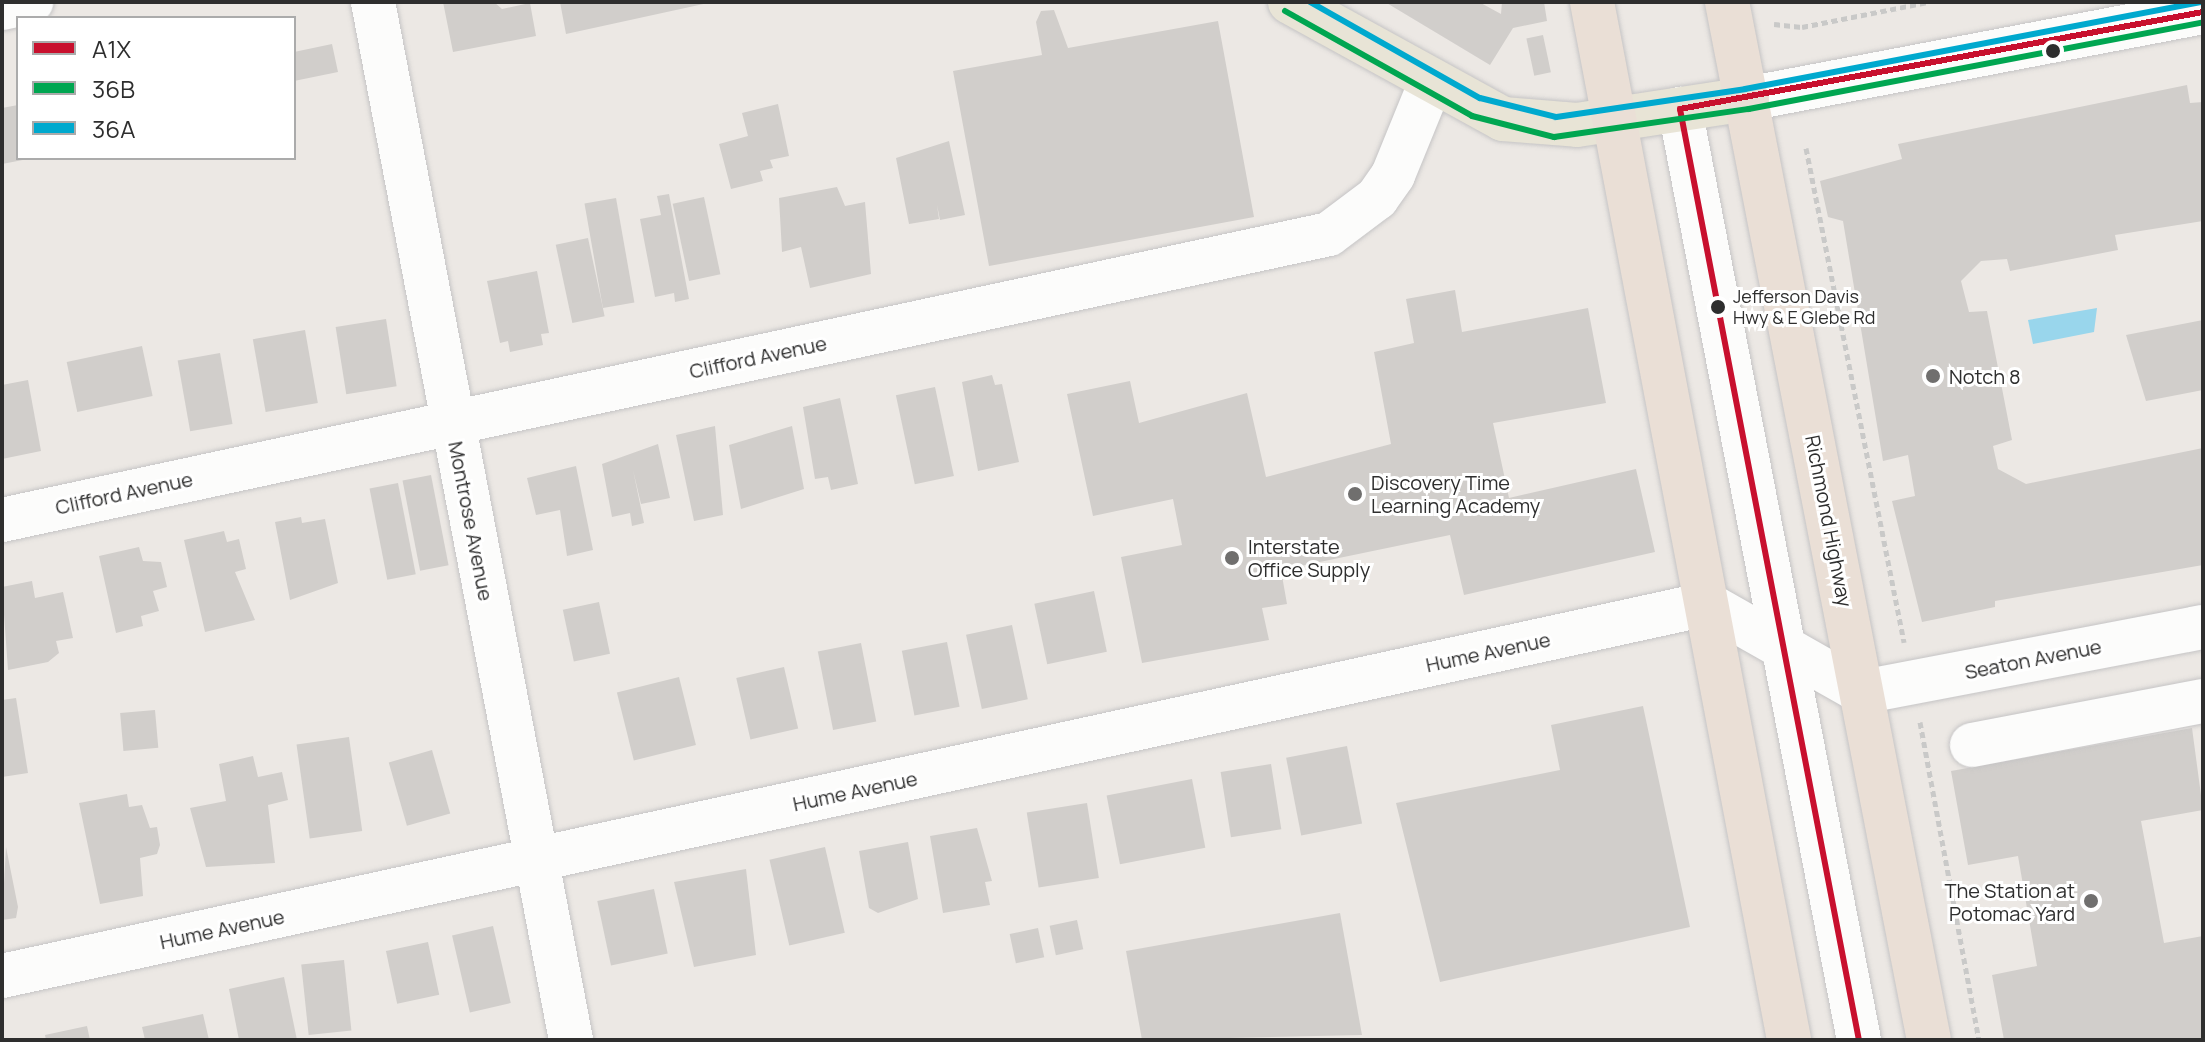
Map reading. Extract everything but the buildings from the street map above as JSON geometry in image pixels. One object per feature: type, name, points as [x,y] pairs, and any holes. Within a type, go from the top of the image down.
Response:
[{"type":"highway","points":[[1592,2],[1789,1040]]},
{"type":"highway","name":"Richmond Highway","points":[[1727,2],[1929,1040]]},
{"type":"main road","points":[[1290,2],[1431,82],[1516,122],[1555,127],[1747,99]]},
{"type":"street","points":[[2,8],[31,2]]},
{"type":"street","name":"Montrose Avenue","points":[[373,2],[571,1040]]},
{"type":"street","points":[[1747,99],[2203,12]]},
{"type":"street","name":"Clifford Avenue","points":[[2,520],[1329,234],[1377,198],[1393,175],[1431,82]]},
{"type":"street","points":[[1680,109],[1859,1040]]},
{"type":"street","points":[[1707,604],[1862,692]]},
{"type":"street","name":"Hume Avenue","points":[[2,976],[538,862],[1707,604]]},
{"type":"street","name":"Seaton Avenue","points":[[1862,692],[2203,627]]},
{"type":"street","points":[[1972,745],[2203,701]]},
{"type":"path","points":[[1771,18],[1776,27],[1802,27],[1928,2]]},
{"type":"path","points":[[1806,148],[1913,683],[1979,1040]]},
{"type":"water","points":[[2097,308],[2094,332],[2033,344],[2028,320]]},
{"type":"transit line","name":"36A","points":[[1310,2],[1480,98],[1556,117],[1745,89],[2201,2]]},
{"type":"transit line","name":"36B","points":[[1285,11],[1472,116],[1554,137],[1749,109],[2203,22]]},
{"type":"transit line","name":"A1X","points":[[1680,109],[2203,12]]},
{"type":"transit line","name":"A1X","points":[[1680,109],[1859,1040]]},
{"type":"place","name":"Jefferson Davis Hwy & E Glebe Rd","points":[[1718,307]]},
{"type":"place","name":"Notch 8","points":[[1933,376]]},
{"type":"place","name":"Discovery Time Learning Academy","points":[[1355,494]]},
{"type":"place","name":"Interstate Office Supply","points":[[1232,558]]},
{"type":"place","name":"The Station at Potomac Yard","points":[[2091,901]]}]
